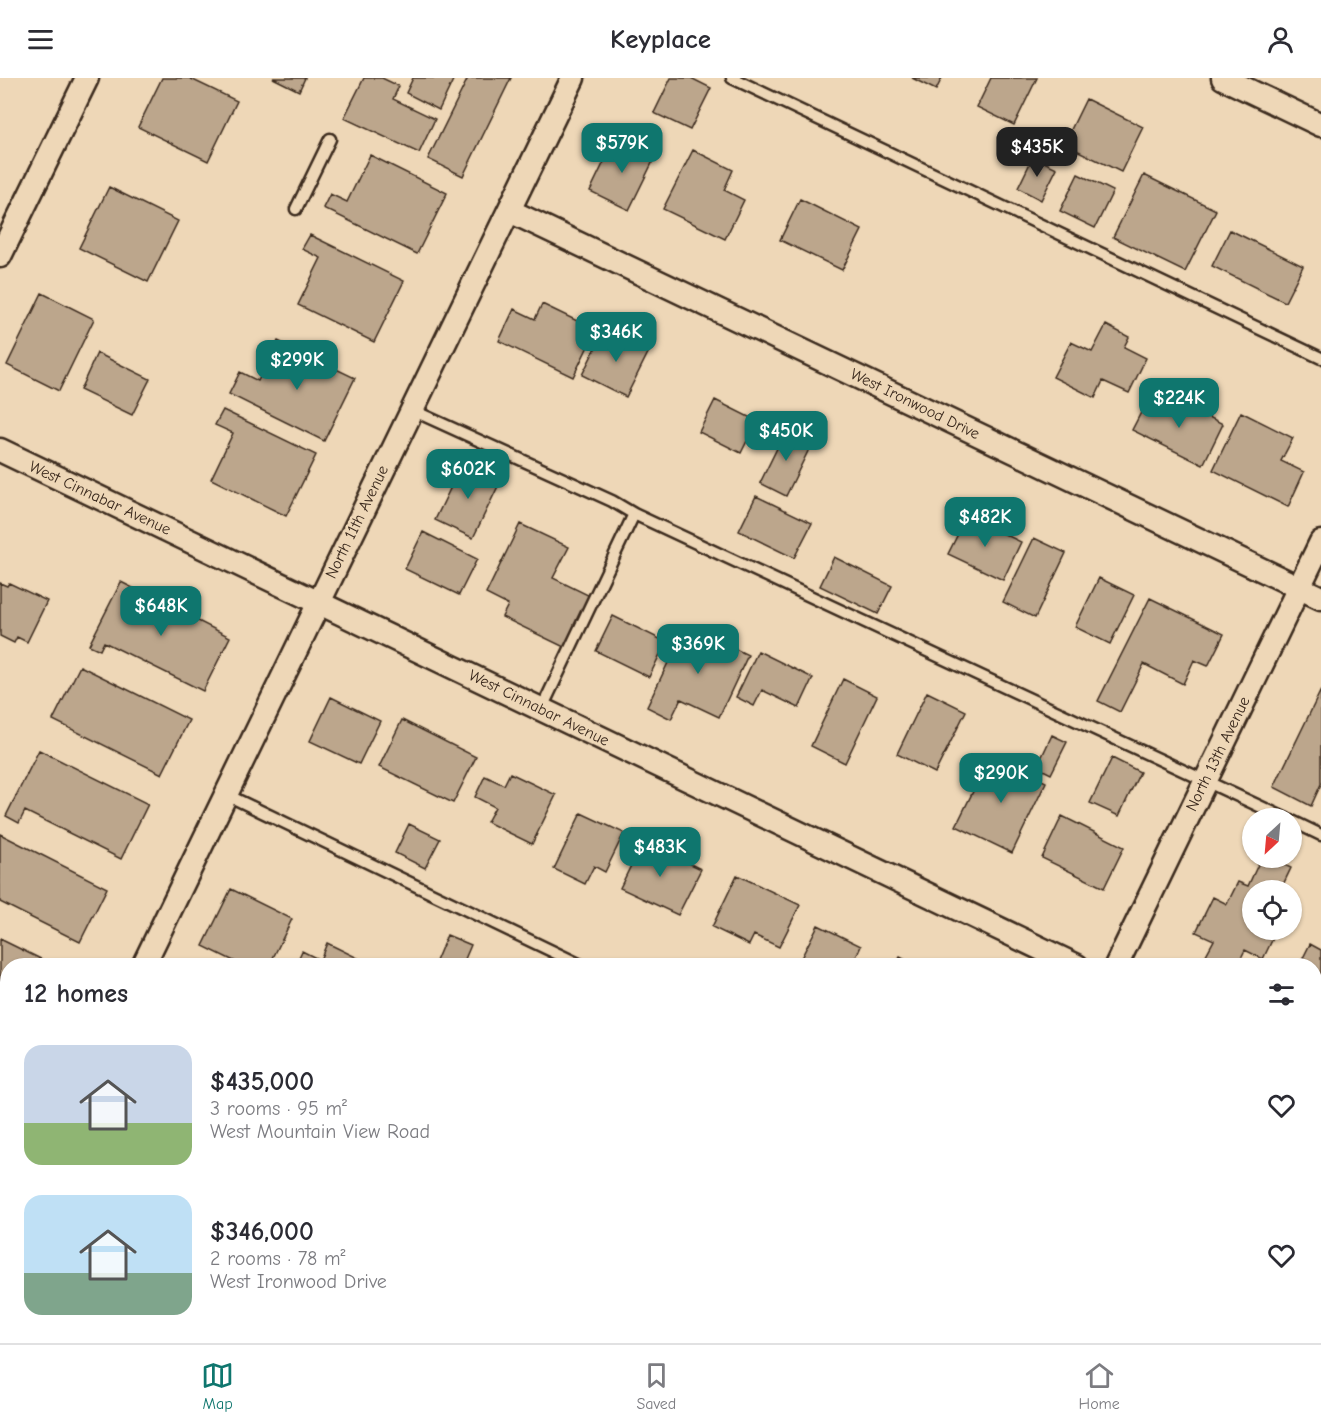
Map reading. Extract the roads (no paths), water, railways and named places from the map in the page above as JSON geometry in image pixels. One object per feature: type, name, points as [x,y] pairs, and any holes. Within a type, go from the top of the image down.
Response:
[{"type":"street","points":[[0,256],[87,78]]},
{"type":"street","name":"North 11th Avenue","points":[[147,958],[573,78]]},
{"type":"street","points":[[1222,78],[1321,125]]},
{"type":"street","name":"West Ironwood Drive","points":[[510,211],[1321,598]]},
{"type":"street","name":"West Cinnabar Avenue","points":[[0,450],[1060,958]]},
{"type":"street","name":"North 13th Avenue","points":[[1120,958],[1321,542]]},
{"type":"lane","points":[[732,78],[1321,358]]},
{"type":"lane","points":[[296,209],[330,139]]},
{"type":"lane","points":[[412,410],[601,496],[634,514],[1264,808]]},
{"type":"lane","points":[[541,710],[634,514]]},
{"type":"lane","points":[[227,795],[566,958]]},
{"type":"lane","points":[[1302,826],[1321,836]]}]
